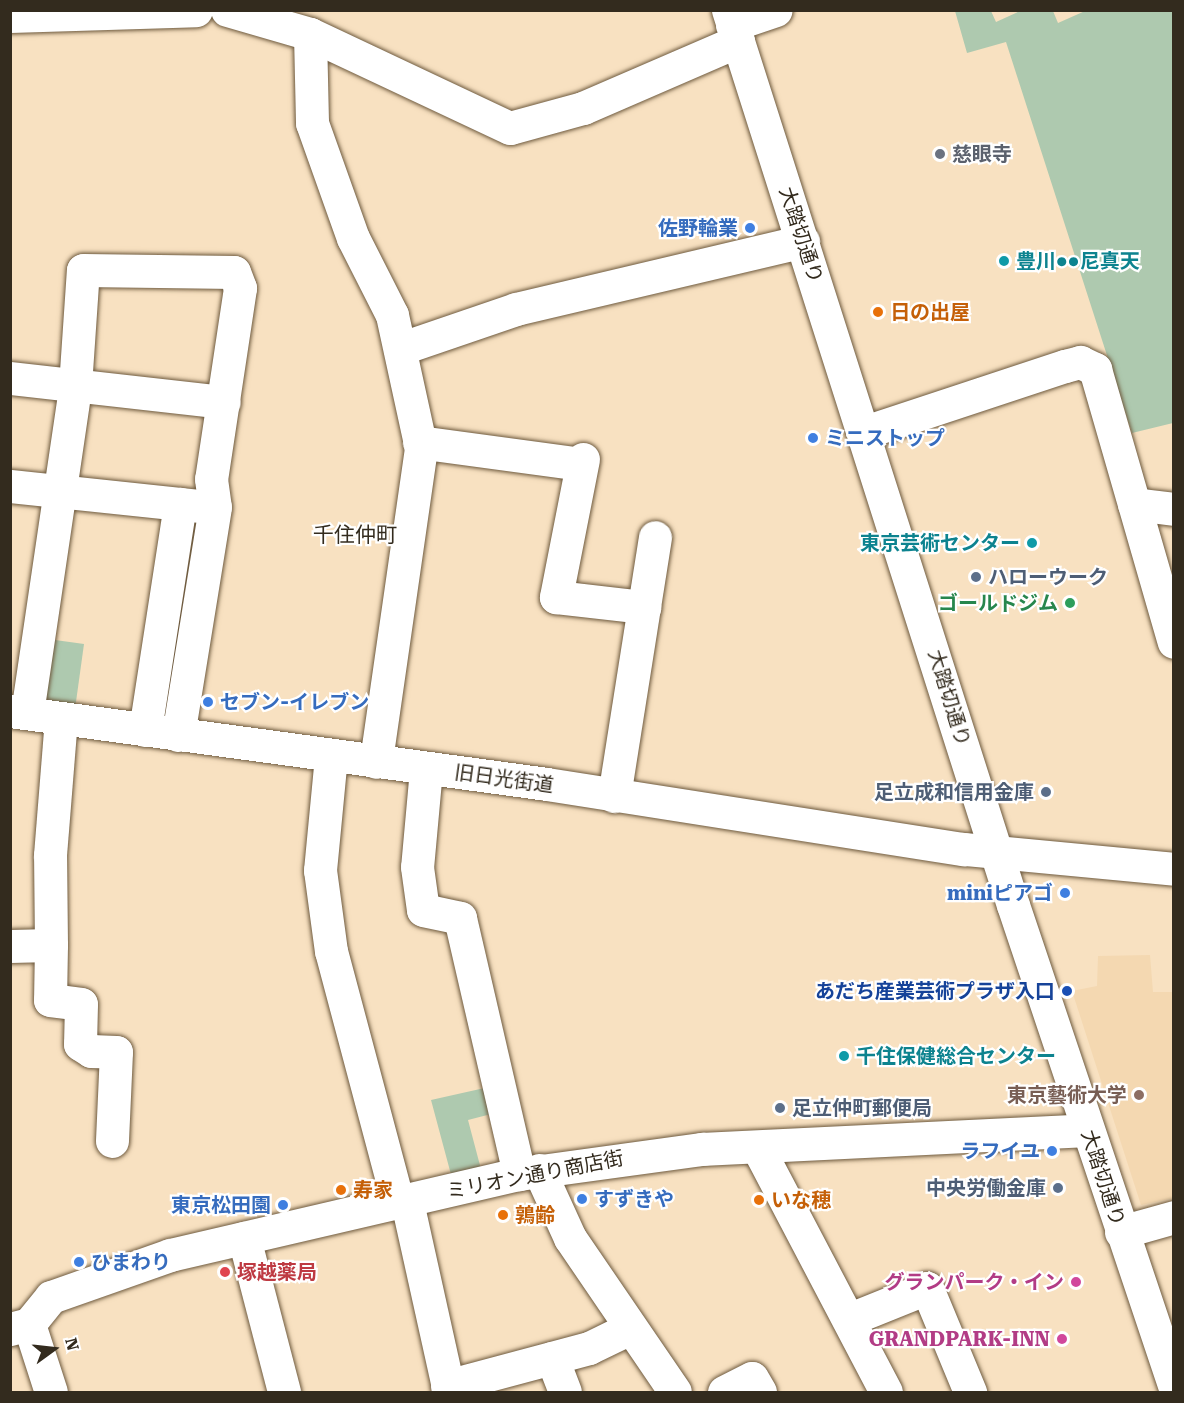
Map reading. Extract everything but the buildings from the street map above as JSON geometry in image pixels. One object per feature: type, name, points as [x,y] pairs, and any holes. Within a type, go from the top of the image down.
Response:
[{"type":"street","points":[[10,16],[196,10]]},
{"type":"street","points":[[228,10],[292,24],[510,128],[583,108],[733,25],[776,10]]},
{"type":"street","points":[[292,24],[312,123],[353,238],[402,348],[419,442],[376,762]]},
{"type":"street","name":"大踏切通り","points":[[733,25],[865,432],[996,854],[1173,1385]]},
{"type":"street","points":[[402,348],[527,306],[803,241]]},
{"type":"street","points":[[19,712],[59,491],[75,386],[83,270],[234,272],[240,288],[211,479],[215,507],[178,735]]},
{"type":"street","points":[[865,432],[1080,362],[1095,369],[1102,385],[1173,642]]},
{"type":"street","points":[[10,378],[224,402]]},
{"type":"street","points":[[419,442],[582,462],[556,597],[644,607]]},
{"type":"street","points":[[10,486],[215,507]]},
{"type":"street","points":[[145,730],[180,504]]},
{"type":"street","points":[[1134,504],[1173,509]]},
{"type":"street","points":[[614,796],[656,537]]},
{"type":"street","name":"旧日光街道","points":[[19,712],[614,796],[996,854],[1173,869]]},
{"type":"street","points":[[61,718],[50,855],[50,1000],[81,1004],[80,1044],[91,1051],[116,1052],[112,1141]]},
{"type":"street","points":[[331,756],[320,870],[330,940],[358,1062],[402,1201],[410,1211],[448,1389],[589,1348],[630,1328]]},
{"type":"street","points":[[426,769],[417,867],[423,910],[460,918],[529,1172],[570,1238],[675,1392]]},
{"type":"street","points":[[10,946],[51,945]]},
{"type":"street","name":"ミリオン通り商店街","points":[[20,1327],[51,1297],[170,1256],[529,1172],[702,1149],[759,1150],[1087,1130]]},
{"type":"street","points":[[759,1150],[850,1319],[879,1390]]},
{"type":"street","points":[[1121,1232],[1173,1217]]},
{"type":"street","points":[[244,1238],[284,1392]]},
{"type":"street","points":[[850,1319],[927,1288],[970,1392]]},
{"type":"street","points":[[20,1327],[51,1392]]},
{"type":"street","points":[[552,1358],[564,1392]]},
{"type":"street","points":[[724,1392],[752,1377],[760,1392]]},
{"type":"shaded area","name":"東京藝術大学","points":[[1150,955],[1153,992],[1173,992],[1174,1198],[1141,1205],[1072,991],[1097,986],[1098,956]]},
{"type":"green space","points":[[955,11],[991,11],[996,22],[1020,11],[1053,11],[1058,23],[1085,11],[1173,11],[1173,423],[1132,433],[1006,42],[967,53]]},
{"type":"green space","points":[[48,639],[84,644],[75,709],[47,705],[41,694]]},
{"type":"green space","points":[[489,1087],[495,1113],[468,1120],[482,1173],[453,1182],[431,1100]]},
{"type":"place","name":"慈眼寺","points":[[940,154]]},
{"type":"place","name":"佐野輪業","points":[[750,228]]},
{"type":"place","name":"豊川●●尼真天","points":[[1004,261]]},
{"type":"place","name":"日の出屋","points":[[878,312]]},
{"type":"place","name":"ミニストップ","points":[[813,438]]},
{"type":"place","name":"東京芸術センター","points":[[1032,543]]},
{"type":"place","name":"ハローウーク","points":[[976,577]]},
{"type":"place","name":"ゴールドジム","points":[[1070,603]]},
{"type":"place","name":"セブン-イレブン","points":[[208,702]]},
{"type":"place","name":"足立成和信用金庫","points":[[1046,792]]},
{"type":"place","name":"miniピアゴ","points":[[1065,893]]},
{"type":"place","name":"あだち産業芸術プラザ入口","points":[[1067,991]]},
{"type":"place","name":"千住保健総合センター","points":[[844,1056]]},
{"type":"place","name":"東京藝術大学","points":[[1139,1095]]},
{"type":"place","name":"足立仲町郵便局","points":[[780,1108]]},
{"type":"place","name":"ラフイユ","points":[[1052,1151]]},
{"type":"place","name":"中央労働金庫","points":[[1058,1188]]},
{"type":"place","name":"寿家","points":[[341,1190]]},
{"type":"place","name":"すずきや","points":[[582,1199]]},
{"type":"place","name":"いな穂","points":[[759,1200]]},
{"type":"place","name":"東京松田園","points":[[283,1205]]},
{"type":"place","name":"鶉齢","points":[[503,1215]]},
{"type":"place","name":"ひまわり","points":[[79,1262]]},
{"type":"place","name":"塚越薬局","points":[[225,1272]]},
{"type":"place","name":"グランパーク・イン","points":[[1076,1282]]},
{"type":"place","name":"GRANDPARK-INN","points":[[1062,1339]]},
{"type":"district","name":"千住仲町","points":[[355,535]]}]
